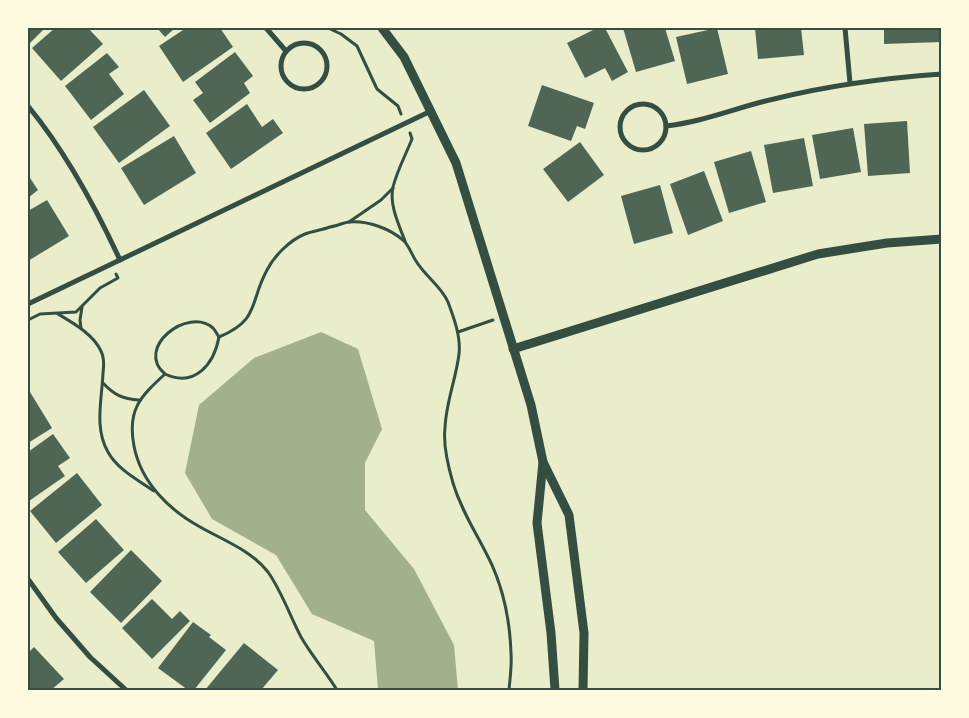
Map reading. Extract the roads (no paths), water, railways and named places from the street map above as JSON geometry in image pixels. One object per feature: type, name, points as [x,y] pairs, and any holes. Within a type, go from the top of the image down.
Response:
[{"type":"street","points":[[266,28],[286,51]]},
{"type":"street","points":[[382,28],[404,57],[456,163],[531,406],[543,462],[569,514],[584,633],[584,690]]},
{"type":"street","points":[[845,28],[850,83]]},
{"type":"street","points":[[302,42],[311,43],[319,47],[325,54],[328,63],[322,81],[306,89],[297,88],[289,84],[281,68],[282,59],[286,51],[293,45],[302,42]]},
{"type":"street","points":[[666,126],[683,124],[774,99],[850,83],[942,74]]},
{"type":"street","points":[[642,103],[659,109],[664,117],[666,126],[665,135],[660,143],[644,150],[635,149],[627,144],[621,137],[619,128],[620,119],[625,111],[642,103]]},
{"type":"street","points":[[28,106],[87,193],[120,260]]},
{"type":"street","points":[[28,304],[431,112]]},
{"type":"street","points":[[513,349],[818,254],[888,243],[942,239]]},
{"type":"street","points":[[543,462],[537,523],[551,633],[555,690]]},
{"type":"street","points":[[28,579],[56,618],[90,657],[126,690]]}]
